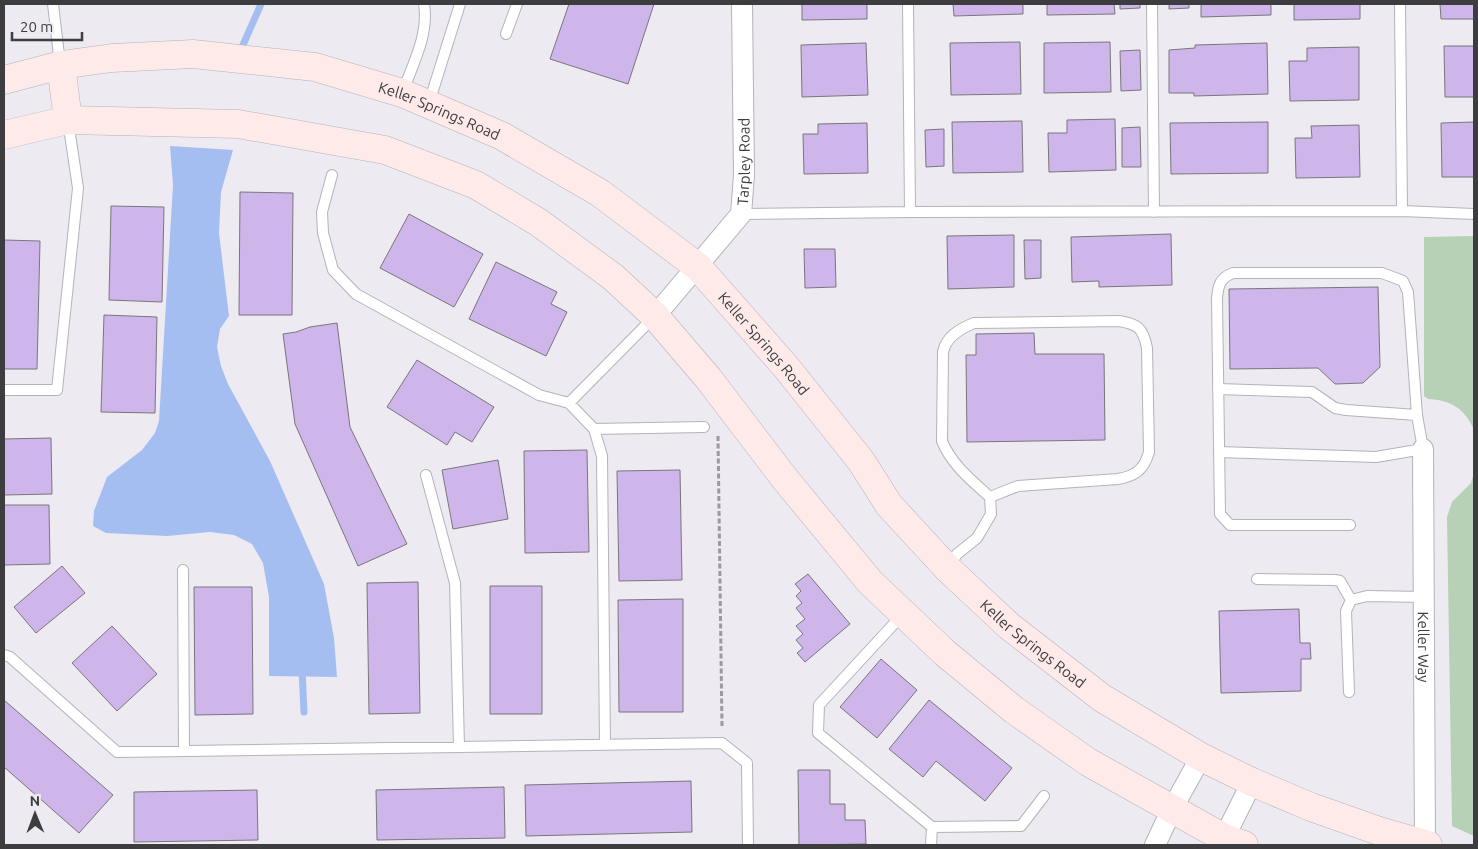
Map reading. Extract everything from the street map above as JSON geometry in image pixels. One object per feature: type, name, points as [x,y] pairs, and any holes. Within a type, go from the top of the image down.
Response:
[{"type":"main road","name":"Keller Springs Road","points":[[4,80],[60,65],[112,58],[193,54],[315,66],[402,93],[502,136],[600,193],[698,267],[786,367],[861,461],[890,505],[948,568],[1009,626],[1102,698],[1201,757],[1252,782],[1311,807],[1427,845]]},
{"type":"main road","points":[[60,65],[68,120]]},
{"type":"main road","points":[[4,135],[68,120],[238,124],[385,150],[476,186],[538,222],[613,277],[655,316],[870,582],[945,653],[1014,710],[1088,762],[1229,843]]},
{"type":"street","name":"Tarpley Road","points":[[655,316],[741,214],[744,175],[742,4]]},
{"type":"street","name":"Keller Way","points":[[1423,449],[1427,845]]},
{"type":"street","points":[[1155,845],[1172,809],[1201,757]]},
{"type":"street","points":[[1229,843],[1252,782]]},
{"type":"lane","points":[[53,4],[60,65]]},
{"type":"lane","points":[[402,93],[423,32],[426,16],[424,4]]},
{"type":"lane","points":[[429,104],[460,4]]},
{"type":"lane","points":[[506,34],[517,4]]},
{"type":"lane","points":[[908,4],[910,212]]},
{"type":"lane","points":[[1152,4],[1154,212]]},
{"type":"lane","points":[[1400,4],[1402,212]]},
{"type":"lane","points":[[4,390],[57,390],[78,188],[68,120]]},
{"type":"lane","points":[[332,175],[322,212],[323,233],[333,270],[356,294],[539,395],[569,403],[594,428],[602,456],[605,744]]},
{"type":"lane","points":[[741,214],[910,212],[1402,212],[1474,214]]},
{"type":"lane","points":[[1219,452],[1376,457],[1423,449],[1416,415],[1408,292],[1403,281],[1382,273],[1233,273],[1224,277],[1220,282],[1217,299],[1218,389],[1219,452],[1220,514],[1230,525],[1350,525]]},
{"type":"lane","points":[[569,403],[655,316]]},
{"type":"lane","points":[[948,568],[957,554],[977,538],[991,514],[990,497],[970,480],[947,454],[942,441],[943,352],[945,344],[963,327],[974,323],[1119,321],[1133,324],[1140,329],[1145,338],[1147,348],[1149,452],[1141,468],[1132,476],[1118,479],[1018,486],[990,497]]},
{"type":"lane","points":[[1218,389],[1312,392],[1335,408],[1416,415]]},
{"type":"lane","points":[[594,428],[704,427]]},
{"type":"lane","points":[[426,475],[455,582],[459,747]]},
{"type":"lane","points":[[183,570],[184,751]]},
{"type":"lane","points":[[1258,579],[1340,581],[1351,600]]},
{"type":"lane","points":[[1351,600],[1367,596],[1424,597]]},
{"type":"lane","points":[[1349,692],[1346,611],[1351,600]]},
{"type":"lane","points":[[904,614],[819,705],[818,733],[932,828],[1021,826],[1044,796]]},
{"type":"lane","points":[[4,655],[10,657],[117,752],[722,743],[747,763],[748,845]]},
{"type":"lane","points":[[932,828],[932,845]]},
{"type":"path","points":[[719,393],[722,743]]},
{"type":"green space","points":[[1474,236],[1474,430],[1466,416],[1456,407],[1450,403],[1428,399],[1424,396],[1424,237]]},
{"type":"green space","points":[[1474,472],[1474,836],[1452,826],[1447,517],[1452,502],[1471,483]]},
{"type":"water","points":[[170,146],[233,150],[221,192],[219,233],[229,316],[220,329],[217,347],[221,366],[228,384],[270,461],[324,584],[334,638],[337,677],[269,676],[269,597],[263,563],[252,544],[234,535],[210,532],[167,536],[106,533],[93,526],[94,511],[107,477],[142,450],[155,433],[159,421],[173,185]]},
{"type":"building","points":[[569,4],[654,4],[628,84],[550,59]]},
{"type":"building","points":[[802,4],[867,4],[867,19],[802,20]]},
{"type":"building","points":[[953,4],[1023,4],[1023,14],[954,16]]},
{"type":"building","points":[[1047,4],[1114,4],[1115,14],[1047,15]]},
{"type":"building","points":[[1120,4],[1140,4],[1140,8],[1120,9]]},
{"type":"building","points":[[1169,4],[1189,4],[1189,8],[1169,9]]},
{"type":"building","points":[[1201,4],[1271,4],[1271,15],[1201,17]]},
{"type":"building","points":[[1294,4],[1360,4],[1360,19],[1294,20]]},
{"type":"building","points":[[1440,4],[1474,4],[1474,19],[1441,19]]},
{"type":"building","points":[[1020,42],[1021,94],[951,95],[950,43]]},
{"type":"building","points":[[1110,42],[1111,92],[1044,93],[1044,43]]},
{"type":"building","points":[[866,43],[868,95],[802,97],[801,45]]},
{"type":"building","points":[[1267,43],[1268,94],[1194,96],[1194,93],[1169,93],[1169,50],[1195,48],[1195,45]]},
{"type":"building","points":[[1444,46],[1474,46],[1474,97],[1445,97]]},
{"type":"building","points":[[1359,47],[1359,100],[1290,101],[1289,61],[1307,61],[1307,48]]},
{"type":"building","points":[[1140,50],[1141,90],[1121,91],[1120,51]]},
{"type":"building","points":[[1115,119],[1116,170],[1049,172],[1048,133],[1067,133],[1067,120]]},
{"type":"building","points":[[1022,121],[1023,172],[953,173],[952,122]]},
{"type":"building","points":[[1268,122],[1268,173],[1171,174],[1170,123]]},
{"type":"building","points":[[1474,122],[1474,177],[1442,177],[1441,123]]},
{"type":"building","points":[[867,123],[868,173],[804,174],[803,134],[818,134],[818,124]]},
{"type":"building","points":[[1359,125],[1360,177],[1296,178],[1295,138],[1312,138],[1311,126]]},
{"type":"building","points":[[1140,127],[1141,167],[1122,167],[1122,128]]},
{"type":"building","points":[[944,129],[944,166],[926,167],[925,130]]},
{"type":"building","points":[[240,192],[293,193],[292,315],[239,315]]},
{"type":"building","points":[[111,206],[164,207],[162,302],[109,300]]},
{"type":"building","points":[[409,214],[483,254],[454,307],[380,268]]},
{"type":"building","points":[[1171,234],[1172,285],[1099,287],[1099,281],[1072,282],[1071,237]]},
{"type":"building","points":[[1014,235],[1014,287],[948,289],[947,236]]},
{"type":"building","points":[[4,240],[40,241],[37,369],[4,369]]},
{"type":"building","points":[[1024,240],[1041,240],[1041,278],[1025,279]]},
{"type":"building","points":[[804,249],[835,249],[836,287],[805,288]]},
{"type":"building","points":[[496,262],[557,292],[551,304],[567,312],[546,356],[469,319]]},
{"type":"building","points":[[1378,287],[1380,367],[1363,383],[1335,384],[1318,368],[1230,369],[1229,289]]},
{"type":"building","points":[[104,315],[157,317],[155,413],[101,412]]},
{"type":"building","points":[[337,323],[350,427],[407,544],[358,566],[295,424],[283,334]]},
{"type":"building","points":[[1034,333],[1035,354],[1104,354],[1105,440],[967,442],[966,355],[976,355],[976,334]]},
{"type":"building","points":[[417,360],[494,407],[472,442],[455,432],[447,445],[387,407]]},
{"type":"building","points":[[51,438],[52,494],[4,495],[4,439]]},
{"type":"building","points":[[587,450],[589,552],[525,553],[524,451]]},
{"type":"building","points":[[498,460],[508,519],[453,529],[442,470]]},
{"type":"building","points":[[680,470],[682,580],[619,581],[617,471]]},
{"type":"building","points":[[4,505],[49,505],[50,564],[4,565]]},
{"type":"building","points":[[62,566],[85,593],[36,633],[14,607]]},
{"type":"building","points":[[808,574],[850,624],[805,662],[797,653],[803,648],[796,640],[803,634],[796,626],[805,619],[796,608],[802,603],[796,596],[801,591],[795,584]]},
{"type":"building","points":[[418,582],[420,713],[369,714],[367,583]]},
{"type":"building","points":[[490,586],[542,586],[542,714],[490,714]]},
{"type":"building","points":[[194,587],[252,587],[253,714],[195,715]]},
{"type":"building","points":[[683,599],[683,712],[619,712],[618,600]]},
{"type":"building","points":[[1299,609],[1300,643],[1310,643],[1311,659],[1301,659],[1301,691],[1221,693],[1219,611]]},
{"type":"building","points":[[112,626],[157,674],[117,711],[72,663]]},
{"type":"building","points":[[881,659],[917,690],[877,738],[840,707]]},
{"type":"building","points":[[4,700],[113,795],[79,833],[4,767]]},
{"type":"building","points":[[929,700],[1012,768],[985,801],[936,761],[923,777],[889,749]]},
{"type":"building","points":[[798,770],[830,770],[830,804],[845,804],[845,820],[865,820],[866,844],[799,845]]},
{"type":"building","points":[[691,781],[692,832],[526,836],[525,785]]},
{"type":"building","points":[[504,787],[505,838],[377,840],[376,790]]},
{"type":"building","points":[[257,790],[258,840],[134,842],[134,792]]},
{"type":"waterway","points":[[243,45],[261,4]]},
{"type":"waterway","points":[[302,669],[304,712]]}]
